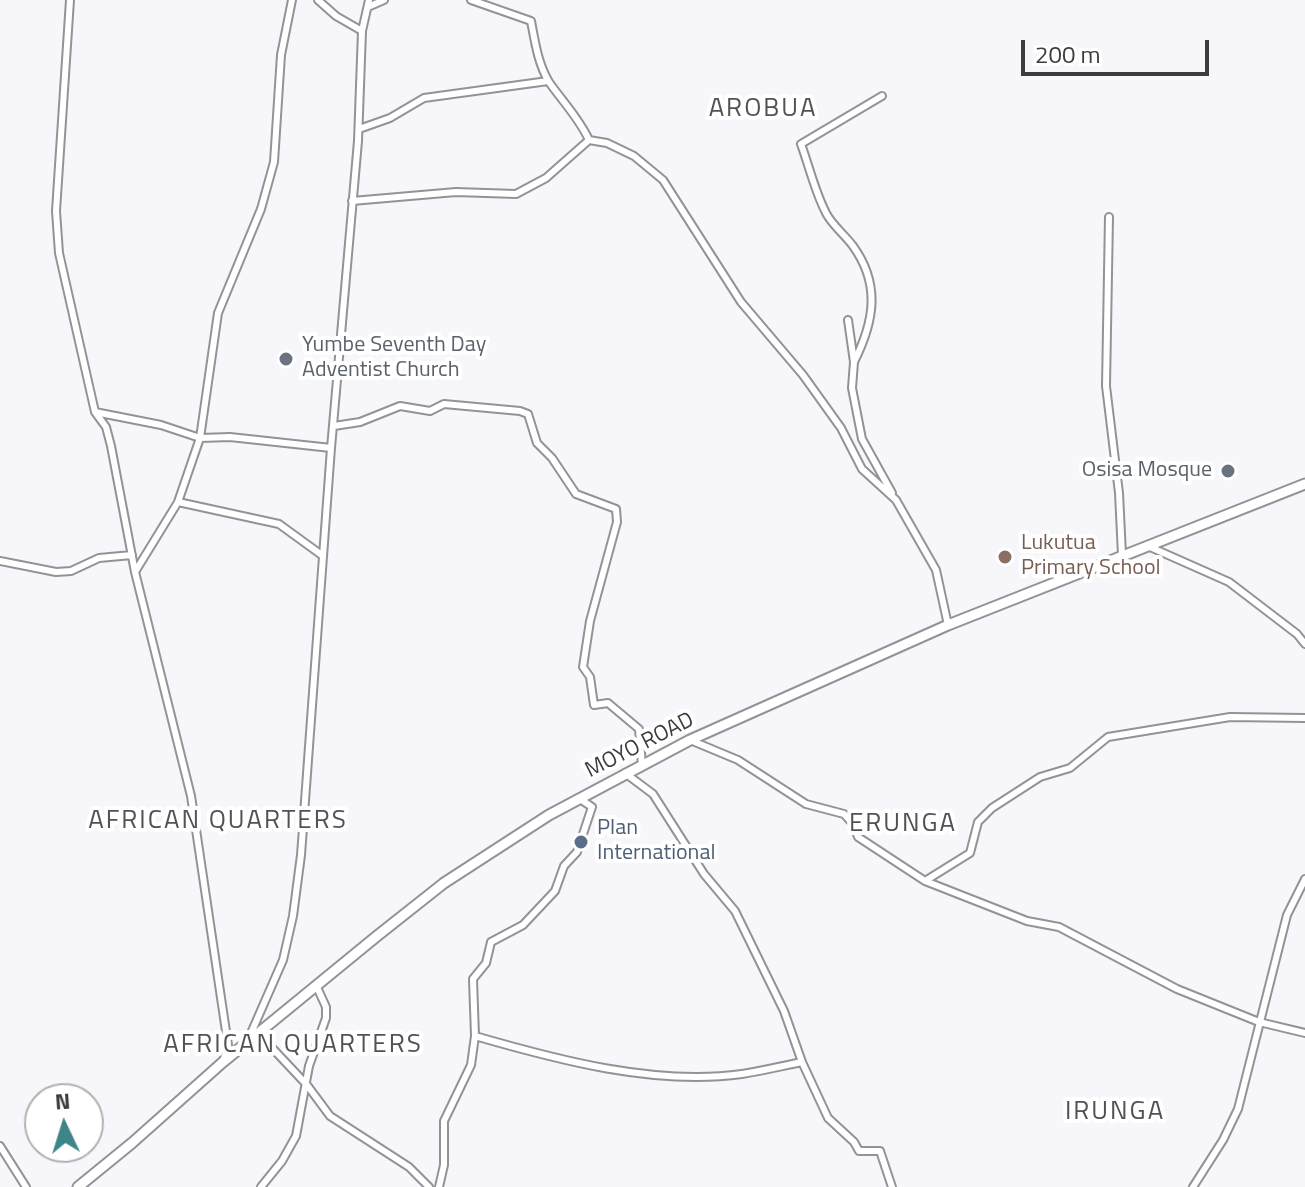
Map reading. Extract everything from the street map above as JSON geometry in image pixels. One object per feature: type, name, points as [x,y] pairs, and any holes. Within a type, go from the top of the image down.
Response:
[{"type":"main road","name":"MOYO ROAD","points":[[78,1187],[223,1062],[444,883],[579,798],[690,740],[948,625],[1305,484]]},
{"type":"street","points":[[70,0],[57,225],[59,253],[95,412],[106,427],[111,446],[135,572],[191,796],[228,1045],[223,1062]]},
{"type":"street","points":[[135,572],[178,502],[200,438],[218,313],[261,209],[274,162],[281,55],[292,0]]},
{"type":"street","points":[[318,0],[336,16],[362,31]]},
{"type":"street","points":[[247,1043],[283,960],[293,916],[301,855],[331,448],[359,129],[362,31],[368,3],[384,0]]},
{"type":"street","points":[[471,0],[531,21],[539,60],[548,81],[581,122],[589,140]]},
{"type":"street","points":[[359,129],[390,118],[424,98],[548,81]]},
{"type":"street","points":[[854,362],[868,333],[873,303],[867,278],[856,251],[827,215],[801,144],[882,96]]},
{"type":"street","points":[[352,201],[456,192],[516,194],[546,178],[589,140]]},
{"type":"street","points":[[589,140],[607,143],[634,156],[663,180],[741,302],[803,375],[841,428],[862,469],[896,500]]},
{"type":"street","points":[[1109,217],[1107,400],[1119,493],[1122,555]]},
{"type":"street","points":[[848,320],[854,362],[852,388],[862,439],[936,570],[948,625]]},
{"type":"street","points":[[334,426],[360,422],[400,406],[430,411],[444,404],[520,411],[528,414],[537,443],[552,458],[576,494],[616,509],[617,522],[590,621],[583,667],[590,677],[594,705],[608,703],[639,729],[642,765]]},
{"type":"street","points":[[95,412],[161,425],[200,438],[230,437],[331,448]]},
{"type":"street","points":[[178,502],[279,524],[323,556]]},
{"type":"street","points":[[1146,545],[1229,582],[1297,634],[1305,644]]},
{"type":"street","points":[[0,561],[56,572],[71,571],[99,558],[132,555]]},
{"type":"street","points":[[925,881],[970,853],[978,822],[992,808],[1040,777],[1070,768],[1108,737],[1230,717],[1305,718]]},
{"type":"street","points":[[690,740],[738,760],[806,804],[844,814],[853,824],[858,837],[925,881],[1027,921],[1059,927],[1177,989],[1259,1022],[1305,1033]]},
{"type":"street","points":[[625,773],[653,794],[704,874],[735,911],[784,1011],[802,1062],[828,1118],[854,1142],[859,1151],[880,1151],[892,1187]]},
{"type":"street","points":[[439,1187],[444,1165],[444,1121],[471,1065],[475,1036],[473,979],[486,963],[491,942],[523,925],[555,891],[564,866],[577,852],[592,807],[579,798]]},
{"type":"street","points":[[1193,1187],[1223,1140],[1238,1109],[1287,915],[1305,879]]},
{"type":"street","points":[[261,1187],[292,1146],[309,1066],[326,1018],[326,1007],[316,985]]},
{"type":"street","points":[[259,1034],[307,1085],[330,1116],[409,1167],[429,1187]]},
{"type":"street","points":[[475,1036],[552,1058],[666,1076],[740,1074],[802,1062]]},
{"type":"street","points":[[0,1146],[26,1187]]},
{"type":"place","name":"Yumbe Seventh Day Adventist Church","points":[[286,359]]},
{"type":"place","name":"Osisa Mosque","points":[[1228,471]]},
{"type":"place","name":"Lukutua Primary School","points":[[1005,557]]},
{"type":"place","name":"Plan International","points":[[581,842]]},
{"type":"district","name":"AROBUA","points":[[763,110]]},
{"type":"district","name":"AFRICAN QUARTERS","points":[[218,822]]},
{"type":"district","name":"ERUNGA","points":[[903,825]]},
{"type":"district","name":"AFRICAN QUARTERS","points":[[293,1046]]},
{"type":"district","name":"IRUNGA","points":[[1115,1113]]}]
